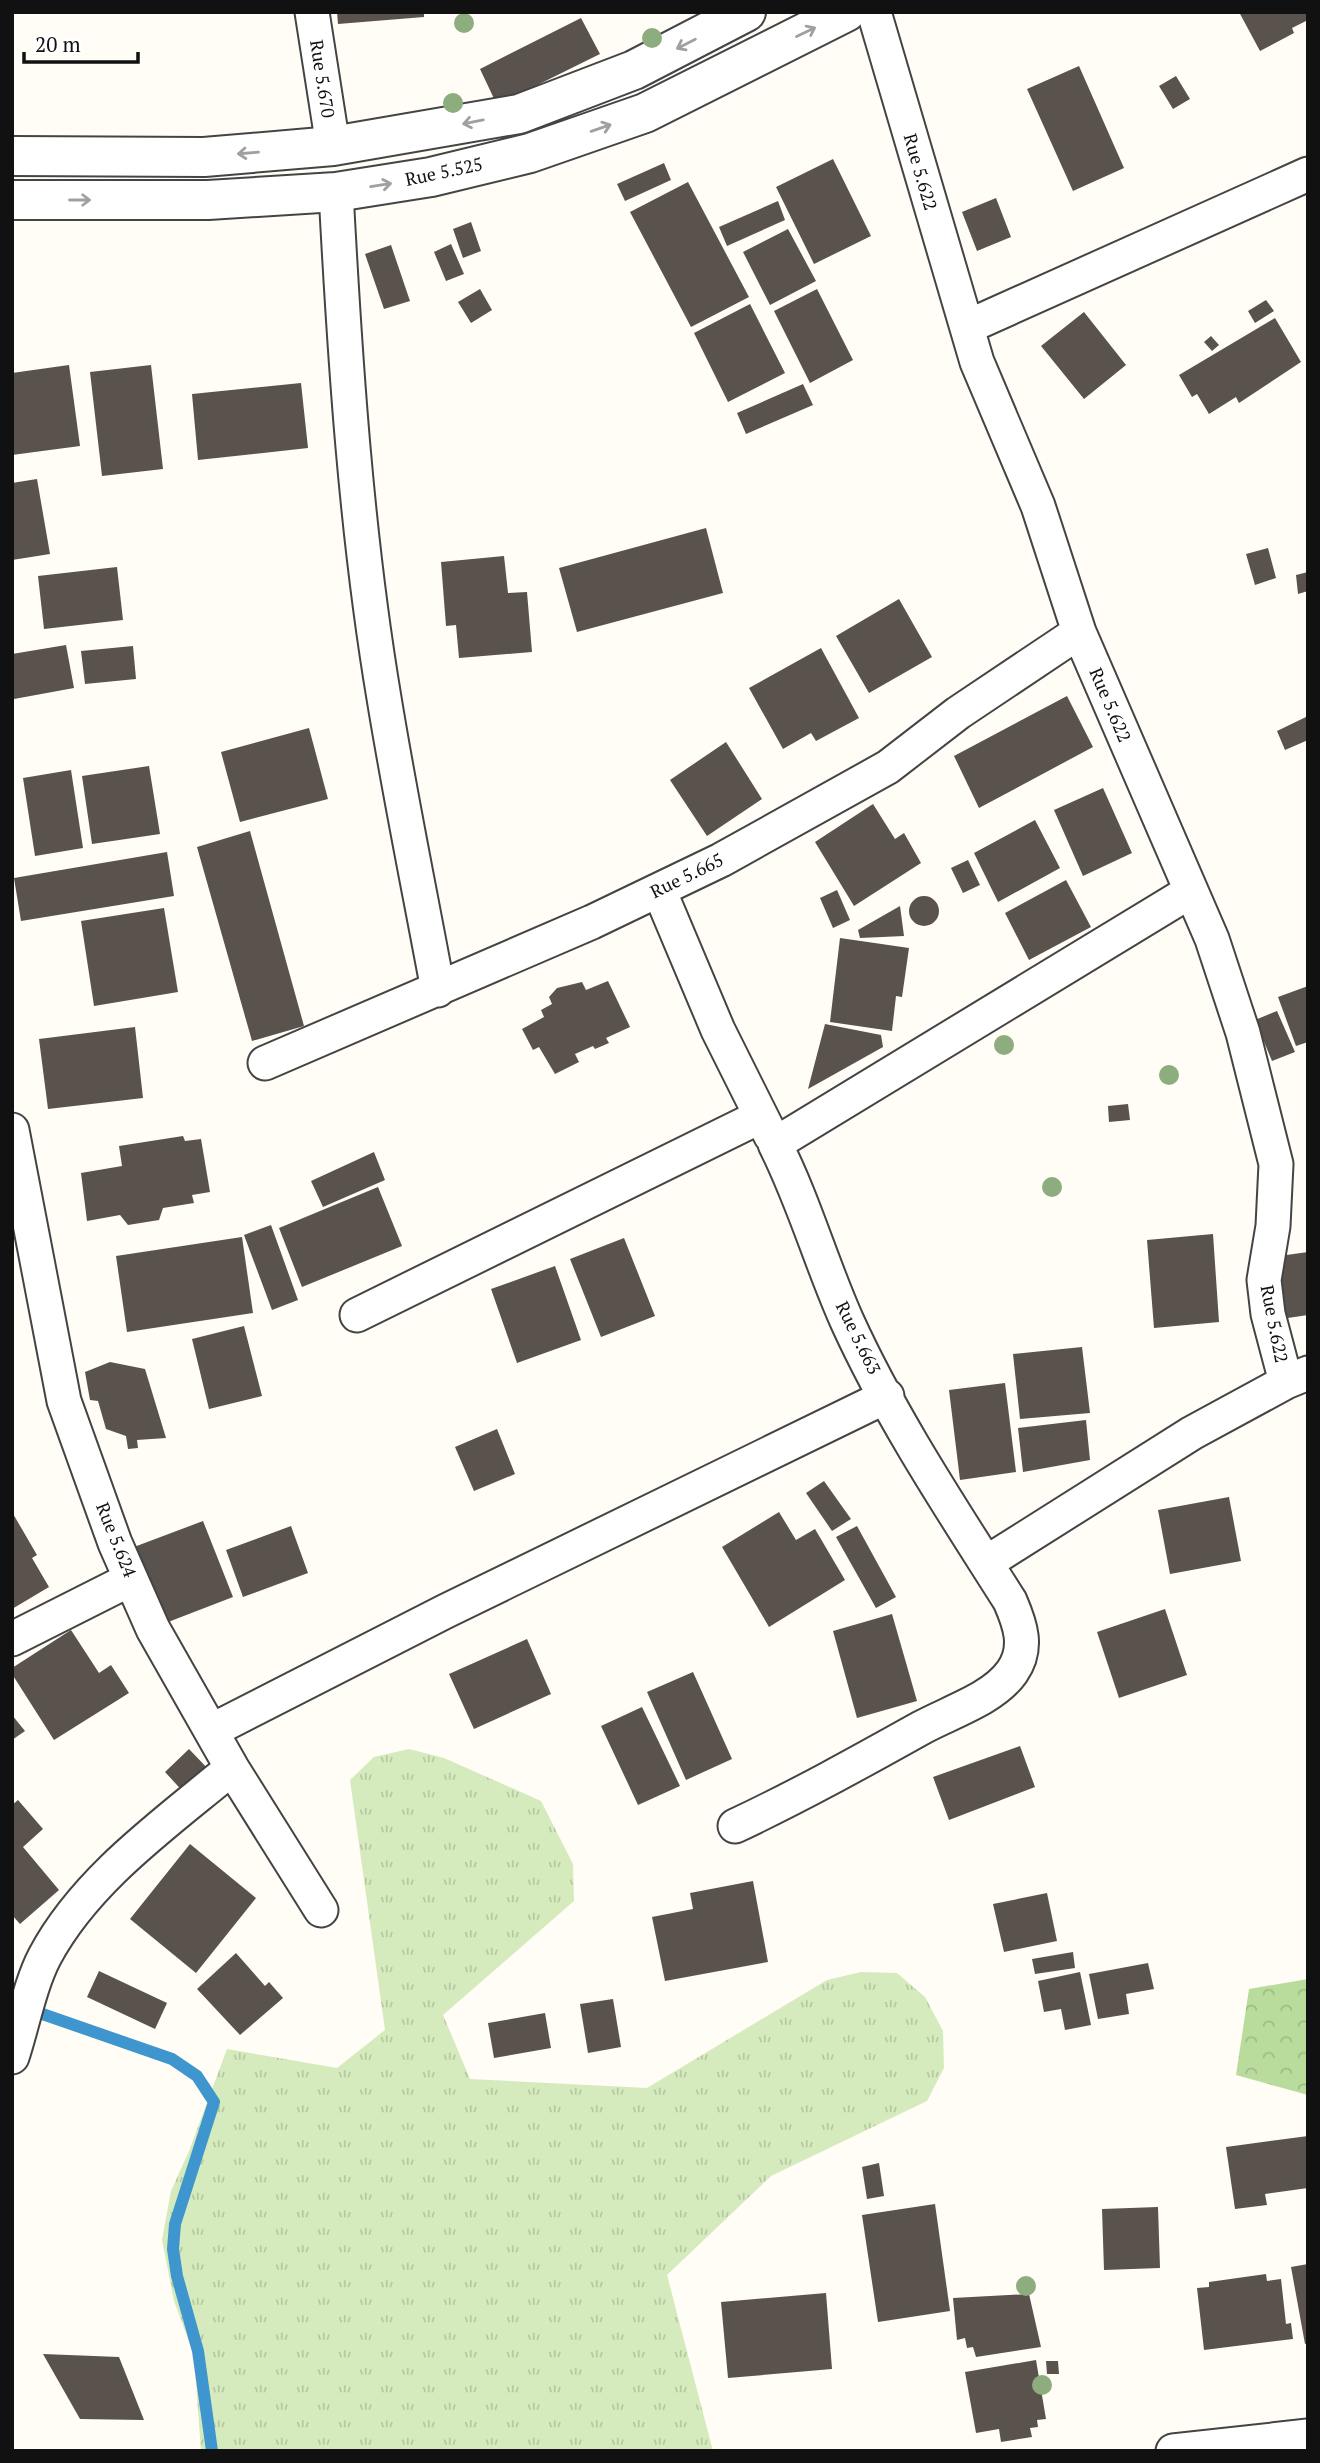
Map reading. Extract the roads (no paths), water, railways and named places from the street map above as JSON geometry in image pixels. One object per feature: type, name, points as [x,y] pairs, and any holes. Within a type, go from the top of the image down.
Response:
[{"type":"street","name":"Rue 5.670","points":[[312,12],[333,146]]},
{"type":"street","points":[[12,156],[204,157],[333,146],[519,114],[634,70],[746,12]]},
{"type":"street","name":"Rue 5.525","points":[[12,200],[208,200],[336,192],[430,177],[530,153],[645,113],[846,12]]},
{"type":"street","name":"Rue 5.622","points":[[874,12],[977,362],[1038,506],[1079,632],[1212,939],[1243,1033],[1276,1164],[1273,1226],[1264,1280],[1268,1314],[1297,1378]]},
{"type":"street","points":[[967,327],[1308,174]]},
{"type":"street","points":[[336,192],[346,366],[366,564],[384,697],[438,990]]},
{"type":"street","name":"Rue 5.665","points":[[265,1063],[438,990],[721,860],[888,767],[958,713],[1079,632]]},
{"type":"street","name":"Rue 5.663","points":[[659,890],[718,1030],[791,1177],[816,1247],[848,1323],[887,1396],[1010,1601],[1022,1628],[1021,1654],[1012,1673],[982,1697],[817,1787],[735,1826]]},
{"type":"street","points":[[357,1315],[768,1130],[1191,891]]},
{"type":"street","name":"Rue 5.624","points":[[12,1130],[64,1401],[131,1578],[153,1629],[232,1768],[321,1910]]},
{"type":"street","points":[[986,1563],[1192,1433],[1297,1378]]},
{"type":"street","points":[[211,1731],[446,1611],[887,1396]]},
{"type":"street","points":[[12,1639],[131,1578]]},
{"type":"street","points":[[12,2057],[45,1957],[88,1896],[144,1842],[232,1768]]},
{"type":"street","points":[[1173,2451],[1308,2436]]},
{"type":"waterway","points":[[28,2009],[172,2059],[197,2076],[214,2102],[175,2224],[173,2249],[177,2276],[198,2351],[212,2451]]}]
